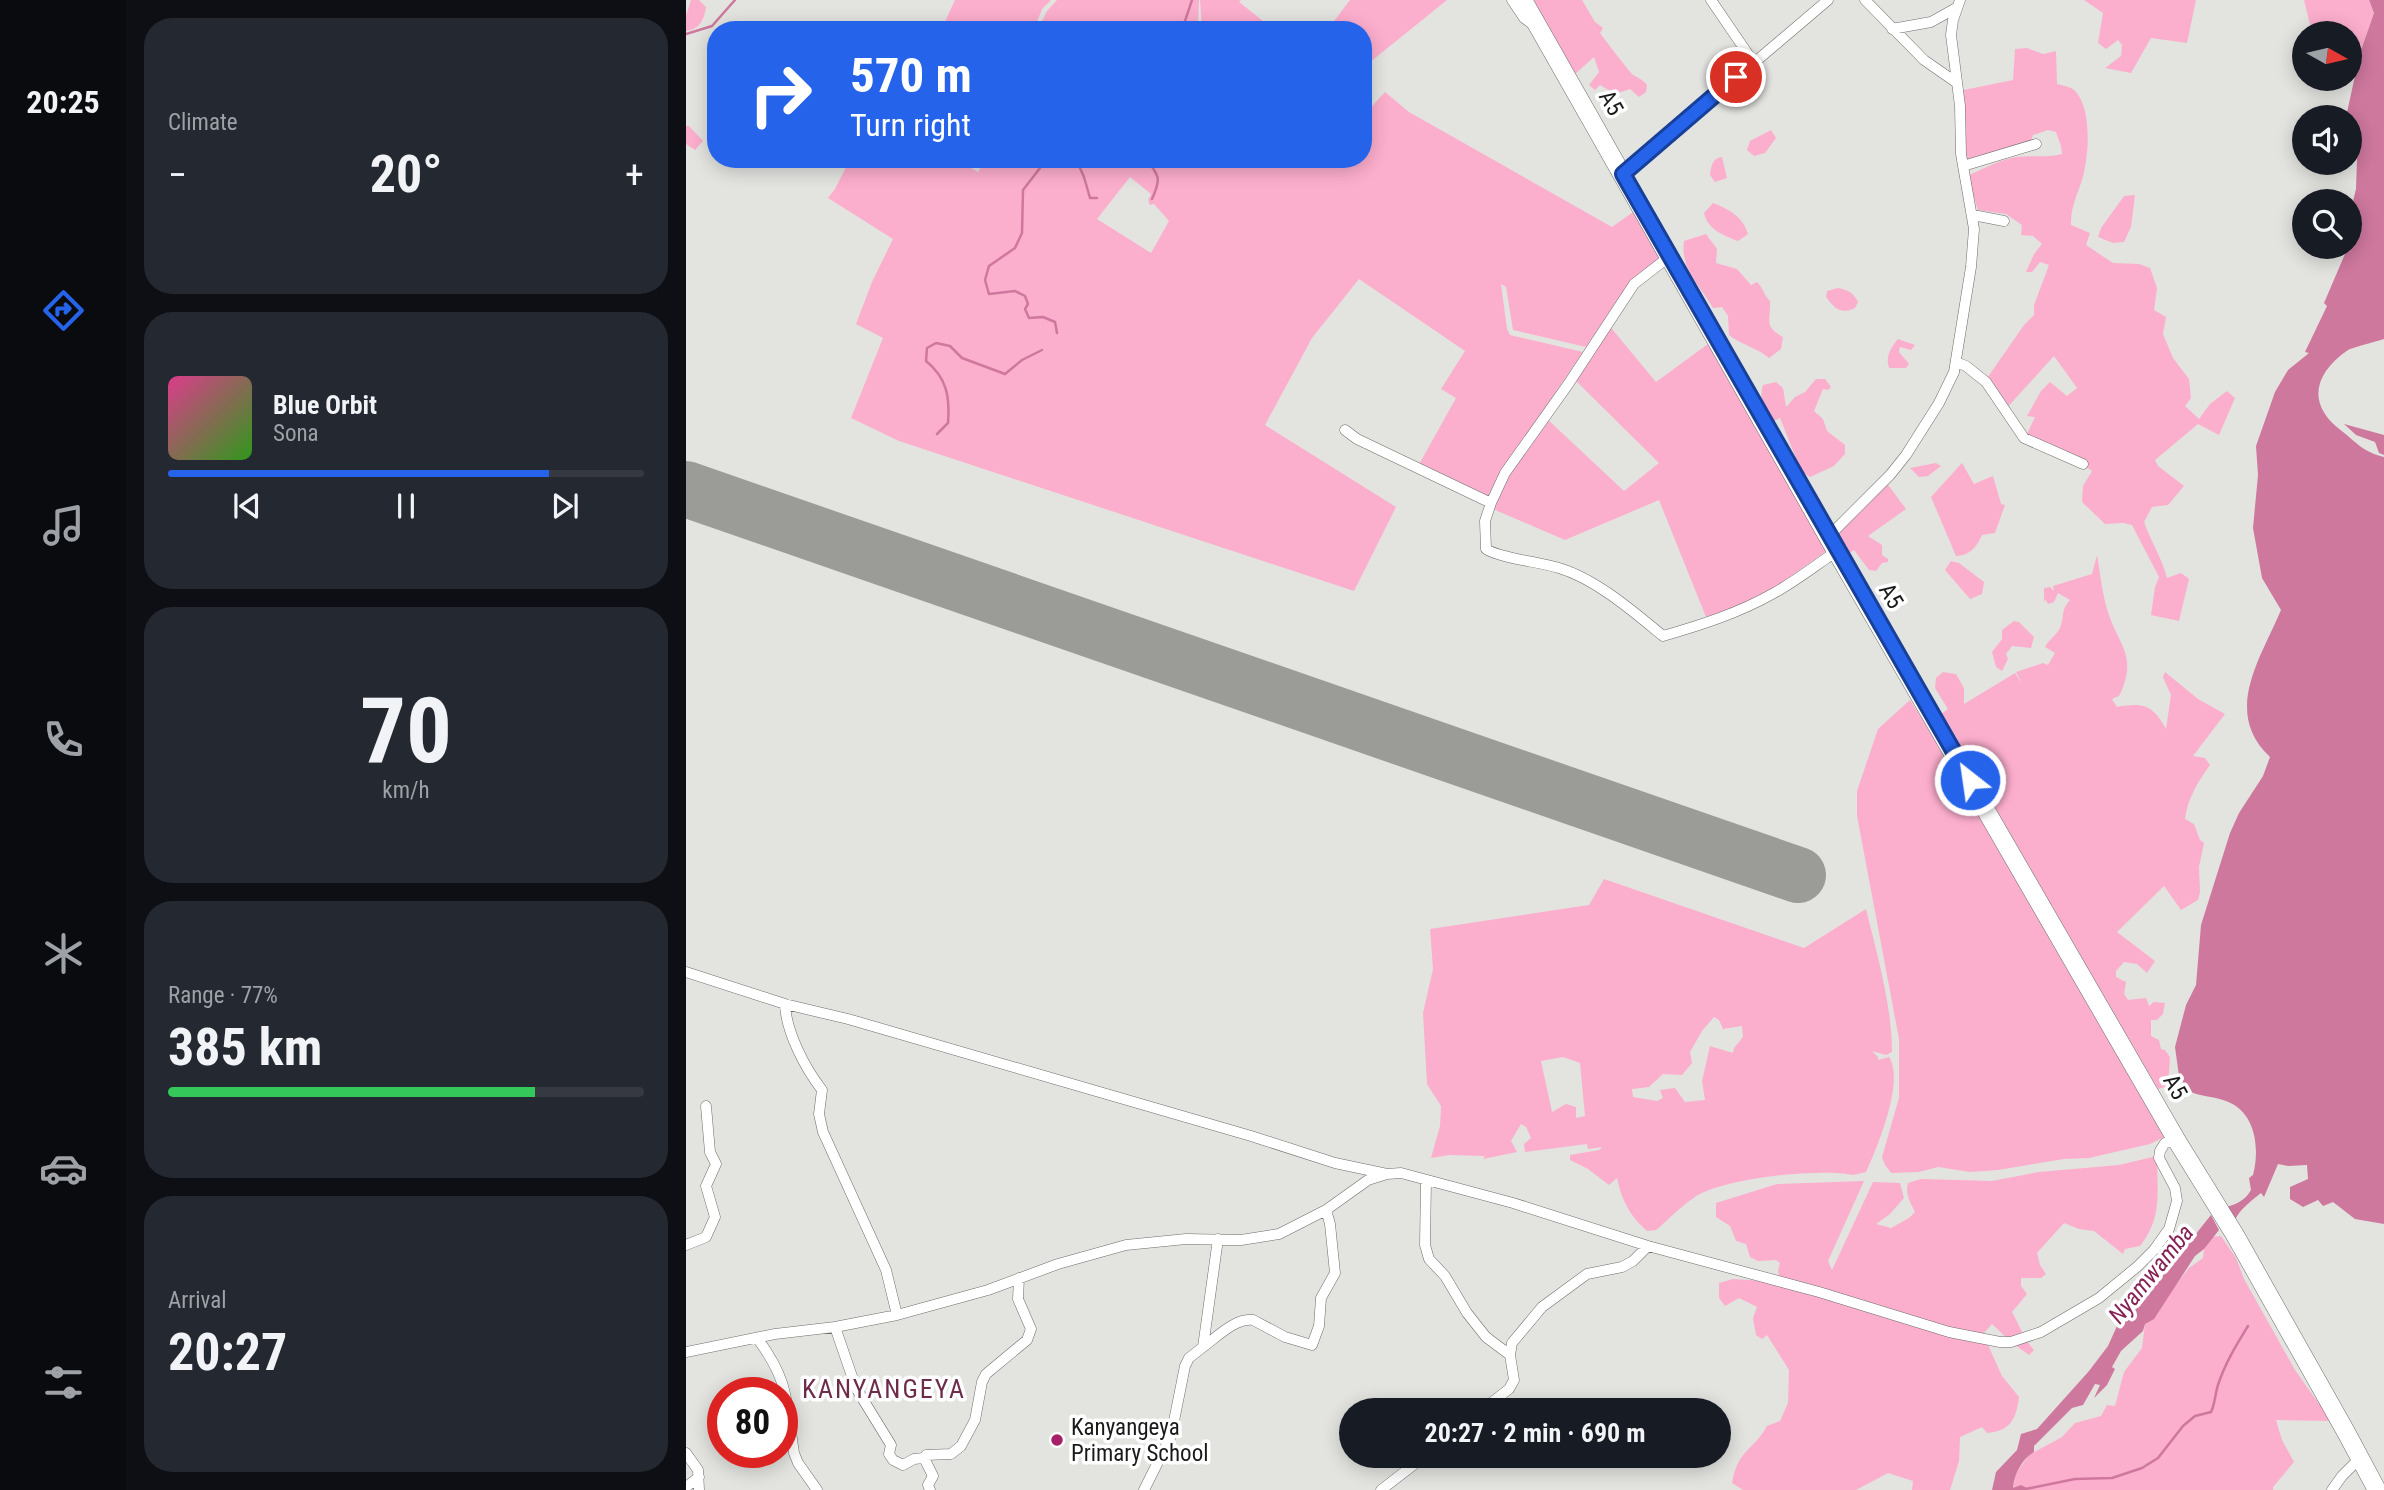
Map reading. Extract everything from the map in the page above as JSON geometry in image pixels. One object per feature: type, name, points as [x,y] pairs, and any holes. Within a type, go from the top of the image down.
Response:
[{"type":"highway","name":"A5","points":[[1523,0],[2177,1141],[2235,1235],[2377,1490]]},
{"type":"street","points":[[1511,0],[1524,18],[1539,28]]},
{"type":"street","points":[[1711,0],[1754,62]]},
{"type":"street","points":[[1623,174],[1828,0]]},
{"type":"street","points":[[1865,0],[1924,60],[1957,83]]},
{"type":"street","points":[[1892,29],[1931,22],[1958,4]]},
{"type":"street","points":[[1670,256],[1634,284],[1569,383],[1505,472],[1485,521],[1486,549],[1494,555],[1521,558],[1563,569],[1619,599],[1663,636],[1741,610],[1774,593],[1833,544],[1906,455],[1951,380],[1971,267],[1973,215],[1963,166],[1960,106],[1951,36],[1958,4]]},
{"type":"street","points":[[1963,166],[2036,144]]},
{"type":"street","points":[[1973,215],[2004,221]]},
{"type":"street","points":[[1956,362],[1966,366],[1986,382],[2024,438],[2083,464]]},
{"type":"street","points":[[1345,430],[1354,438],[1491,503]]},
{"type":"street","points":[[686,972],[785,1003],[1251,1136],[1335,1164],[1387,1174]]},
{"type":"street","points":[[785,1003],[786,1017],[809,1076],[822,1090],[819,1114],[823,1132],[886,1270],[897,1315]]},
{"type":"street","points":[[686,1245],[706,1237],[715,1217],[706,1189],[716,1164],[710,1152],[706,1107]]},
{"type":"street","points":[[686,1352],[897,1315],[988,1290],[1126,1245],[1178,1239],[1241,1240],[1279,1234],[1326,1210],[1368,1180],[1401,1173],[1536,1210],[1648,1246],[1819,1292],[1949,1332],[2000,1342],[2022,1340],[2099,1298],[2154,1250],[2169,1229],[2177,1201],[2175,1188],[2159,1153],[2165,1143],[2177,1141]]},
{"type":"street","points":[[1426,1180],[1425,1245],[1429,1259],[1445,1276],[1467,1313],[1486,1337],[1510,1355]]},
{"type":"street","points":[[1144,1490],[1171,1436],[1189,1357],[1224,1331],[1247,1319],[1284,1337],[1312,1345],[1319,1326],[1321,1298],[1335,1273],[1326,1210]]},
{"type":"street","points":[[1203,1347],[1217,1240]]},
{"type":"street","points":[[1497,1398],[1509,1389],[1514,1380],[1510,1355],[1512,1343],[1542,1307],[1591,1272],[1627,1265],[1648,1246]]},
{"type":"street","points":[[835,1326],[856,1388],[891,1445],[889,1454],[893,1460],[903,1465],[926,1455],[951,1454],[956,1451],[975,1420],[986,1374],[1027,1340],[1031,1329],[1018,1298],[1019,1278]]},
{"type":"street","points":[[757,1338],[780,1374],[786,1389],[794,1453],[817,1490]]},
{"type":"street","points":[[686,1452],[696,1465],[699,1490]]},
{"type":"street","points":[[923,1458],[933,1476],[928,1485],[930,1490]]},
{"type":"street","points":[[2332,1490],[2360,1458]]},
{"type":"street","points":[[1381,1490],[1409,1468]]},
{"type":"street","points":[[686,1487],[698,1477]]},
{"type":"shaded area","points":[[691,0],[699,0],[706,7],[701,23],[686,31],[686,16]]},
{"type":"shaded area","points":[[955,0],[1051,0],[1042,9],[1037,21],[945,21]]},
{"type":"shaded area","points":[[1057,0],[1199,0],[1198,21],[1042,21]]},
{"type":"shaded area","points":[[1200,0],[1241,0],[1239,2],[1263,21],[1201,21]]},
{"type":"shaded area","points":[[1350,0],[1447,0],[1372,61],[1372,21],[1334,21]]},
{"type":"shaded area","points":[[1531,0],[1582,0],[1595,22],[1603,28],[1600,33],[1606,42],[1633,75],[1647,85],[1646,92],[1639,97],[1630,89],[1615,94],[1600,85],[1595,90],[1589,85],[1599,72],[1594,57],[1574,75]]},
{"type":"shaded area","points":[[2084,0],[2196,0],[2187,43],[2151,38],[2131,73],[2105,68],[2121,56],[2122,45],[2118,40],[2106,49],[2098,43],[2103,13]]},
{"type":"shaded area","points":[[2304,0],[2369,0],[2374,13],[2362,47],[2362,21],[2309,21]]},
{"type":"shaded area","points":[[2369,0],[2384,0],[2384,339],[2348,350],[2327,370],[2318,391],[2319,401],[2331,422],[2362,448],[2384,457],[2384,1224],[2355,1219],[2333,1202],[2323,1206],[2318,1200],[2303,1207],[2290,1199],[2290,1187],[2308,1179],[2307,1165],[2278,1164],[2264,1197],[2261,1193],[2235,1220],[2222,1207],[2239,1202],[2251,1190],[2249,1178],[2253,1175],[2256,1154],[2250,1122],[2236,1106],[2221,1099],[2189,1091],[2179,1076],[2175,1047],[2186,1005],[2196,985],[2201,925],[2230,833],[2239,813],[2263,776],[2270,757],[2256,740],[2249,722],[2247,703],[2256,666],[2281,610],[2262,578],[2253,528],[2258,475],[2256,446],[2275,392],[2288,370],[2309,353],[2305,352],[2327,306],[2324,303],[2343,259],[2362,259],[2362,189],[2356,189],[2356,175],[2362,175],[2362,105],[2349,105],[2352,91],[2362,91],[2362,47],[2374,13]]},
{"type":"shaded area","points":[[2027,48],[2043,54],[2056,51],[2057,84],[2073,89],[2079,96],[2086,115],[2086,159],[2072,210],[2071,225],[2090,233],[2086,245],[2113,263],[2139,264],[2150,268],[2157,288],[2154,310],[2166,317],[2163,334],[2173,358],[2189,379],[2191,398],[2185,406],[2199,419],[2210,404],[2227,391],[2235,398],[2219,435],[2198,424],[2155,460],[2158,466],[2184,486],[2168,505],[2152,507],[2144,522],[2167,578],[2181,573],[2189,579],[2179,621],[2151,615],[2159,577],[2132,525],[2105,524],[2082,502],[2083,486],[2092,471],[2076,460],[2026,436],[2035,417],[2027,416],[2041,391],[2050,382],[2067,396],[2077,388],[2054,356],[2004,411],[1983,384],[2034,315],[2034,305],[2049,265],[2040,262],[2032,272],[2026,272],[2042,244],[2033,236],[2021,235],[2022,225],[2006,214],[1978,210],[1967,176],[2010,158],[2062,154],[2056,132],[2048,130],[2033,135],[2026,144],[1965,163],[1959,91],[2013,80],[2015,49]]},
{"type":"shaded area","points":[[1385,92],[1409,112],[1612,227],[1636,210],[1664,257],[1631,280],[1586,347],[1513,330],[1506,287],[1501,284],[1510,335],[1583,352],[1496,480],[1487,501],[1417,468],[1456,398],[1441,389],[1465,351],[1359,279],[1312,338],[1265,425],[1396,507],[1354,591],[899,441],[851,418],[883,338],[856,324],[893,239],[828,198],[846,168],[971,168],[978,172],[980,168],[1372,168],[1372,106]],"holes":[[[1130,177],[1151,194],[1148,200],[1150,205],[1154,204],[1169,221],[1151,253],[1097,219]]]},
{"type":"shaded area","points":[[686,126],[703,141],[695,150],[686,144]]},
{"type":"shaded area","points":[[1771,130],[1776,138],[1765,153],[1754,156],[1747,150],[1750,141]]},
{"type":"shaded area","points":[[1722,157],[1727,178],[1715,182],[1710,175],[1712,166],[1716,159]]},
{"type":"shaded area","points":[[2135,195],[2131,227],[2124,242],[2113,243],[2098,237],[2101,228],[2124,196]]},
{"type":"shaded area","points":[[1713,203],[1735,214],[1748,234],[1738,241],[1713,228],[1704,213]]},
{"type":"shaded area","points":[[1706,234],[1717,249],[1716,263],[1737,269],[1751,285],[1757,282],[1770,301],[1770,326],[1783,337],[1781,349],[1769,358],[1729,335],[1728,316],[1722,307],[1713,308],[1692,276],[1685,260],[1684,241]]},
{"type":"shaded area","points":[[1838,288],[1854,296],[1858,302],[1855,308],[1842,310],[1829,301],[1826,297],[1827,291]]},
{"type":"shaded area","points":[[1607,323],[1656,382],[1712,341],[1826,544],[1825,552],[1770,591],[1706,617],[1659,500],[1565,540],[1493,509],[1504,481],[1546,418],[1624,491],[1659,463],[1570,375]]},
{"type":"shaded area","points":[[1898,339],[1915,345],[1911,350],[1900,347],[1899,352],[1909,364],[1906,368],[1889,368],[1889,352]]},
{"type":"shaded area","points":[[1816,379],[1825,379],[1831,387],[1828,390],[1823,389],[1814,411],[1823,419],[1827,431],[1845,445],[1845,454],[1834,466],[1810,477],[1801,471],[1780,418],[1774,421],[1770,417],[1761,395],[1763,385],[1776,382],[1783,388],[1786,407]]},
{"type":"shaded area","points":[[2344,424],[2384,435],[2384,455],[2379,453],[2375,442],[2356,435]]},
{"type":"shaded area","points":[[1936,463],[1941,466],[1928,476],[1919,477],[1910,468]]},
{"type":"shaded area","points":[[1962,463],[1974,484],[1993,476],[2001,504],[2005,505],[1995,533],[1982,535],[1972,550],[1956,556],[1931,497]]},
{"type":"shaded area","points":[[1886,482],[1906,509],[1868,536],[1882,545],[1882,555],[1888,559],[1888,562],[1882,563],[1876,571],[1869,570],[1854,550],[1850,553],[1836,533]]},
{"type":"shaded area","points":[[2097,555],[2107,609],[2127,660],[2125,682],[2119,696],[2112,699],[2117,707],[2135,705],[2147,708],[2157,715],[2166,729],[2171,695],[2163,677],[2165,672],[2198,699],[2225,714],[2193,756],[2205,758],[2210,765],[2194,791],[2185,819],[2194,824],[2200,840],[2204,843],[2199,867],[2198,900],[2181,910],[2164,886],[2117,932],[2155,961],[2147,973],[2137,964],[2124,962],[2116,971],[2116,977],[2126,982],[2124,994],[2128,1000],[2146,998],[2149,1006],[2154,1002],[2165,1003],[2163,1014],[2157,1020],[2151,1020],[2151,1036],[2159,1040],[2161,1049],[2170,1057],[2168,1086],[2158,1089],[2074,946],[2069,942],[1957,743],[1941,714],[1948,709],[1935,688],[1936,678],[1943,672],[1956,674],[1964,688],[1964,704],[2015,673],[2022,684],[2016,672],[2043,663],[2048,665],[2055,653],[2045,647],[2060,628],[2065,607],[2070,600],[2058,593],[2054,602],[2048,604],[2045,599],[2044,603],[2044,588],[2050,587],[2054,591],[2053,586],[2092,574]]},
{"type":"shaded area","points":[[1951,561],[1959,563],[1984,582],[1982,594],[1970,599],[1945,570]]},
{"type":"shaded area","points":[[2014,621],[2019,622],[2034,637],[2031,648],[2012,646],[2006,654],[2008,659],[2002,671],[1996,667],[1992,652],[2002,639],[2002,630]]},
{"type":"shaded area","points":[[1910,700],[1976,804],[2087,1003],[2168,1135],[2150,1144],[2089,1158],[2064,1159],[1998,1170],[1970,1172],[1938,1167],[1919,1172],[1891,1173],[1885,1165],[1882,1157],[1899,1098],[1899,1039],[1857,816],[1857,791],[1878,729]]},
{"type":"shaded area","points":[[1604,879],[1804,948],[1866,909],[1887,998],[1892,1052],[1886,1055],[1872,1051],[1878,1060],[1889,1057],[1894,1082],[1888,1114],[1866,1172],[1853,1175],[1818,1173],[1774,1176],[1730,1184],[1698,1195],[1656,1230],[1647,1231],[1628,1208],[1617,1178],[1609,1185],[1588,1169],[1570,1160],[1570,1155],[1599,1150],[1602,1147],[1588,1149],[1587,1144],[1525,1152],[1524,1144],[1531,1138],[1526,1127],[1521,1124],[1511,1141],[1517,1152],[1483,1159],[1485,1156],[1449,1155],[1431,1158],[1440,1126],[1441,1106],[1427,1084],[1423,1013],[1433,969],[1430,929],[1589,905]],"holes":[[[1714,1017],[1719,1020],[1723,1029],[1742,1026],[1743,1037],[1733,1053],[1710,1046],[1702,1081],[1705,1100],[1685,1102],[1675,1088],[1660,1090],[1663,1098],[1657,1101],[1633,1097],[1632,1089],[1649,1087],[1663,1074],[1682,1075],[1692,1063],[1690,1052]],[[1563,1057],[1580,1063],[1585,1116],[1576,1118],[1576,1107],[1566,1104],[1552,1112],[1541,1061]]]},
{"type":"shaded area","points":[[2157,1156],[2158,1192],[2155,1214],[2140,1246],[2125,1249],[2123,1254],[2094,1231],[2064,1223],[2037,1253],[2046,1274],[2041,1278],[2021,1278],[2021,1286],[2027,1294],[2012,1312],[2034,1350],[2029,1355],[1992,1324],[1983,1334],[2002,1376],[2019,1397],[2018,1405],[2014,1418],[2001,1430],[1987,1433],[1982,1427],[1960,1437],[1959,1461],[1950,1490],[1912,1490],[1913,1481],[1888,1473],[1856,1490],[1743,1490],[1732,1483],[1742,1457],[1767,1426],[1780,1421],[1788,1403],[1789,1370],[1767,1335],[1762,1339],[1756,1335],[1753,1318],[1757,1307],[1739,1298],[1725,1306],[1719,1298],[1719,1283],[1733,1279],[1780,1282],[1780,1263],[1776,1260],[1758,1261],[1750,1257],[1746,1244],[1736,1241],[1730,1226],[1716,1217],[1716,1203],[1777,1184],[1864,1181],[1828,1261],[1832,1270],[1873,1182],[1900,1183],[1904,1198],[1890,1214],[1876,1224],[1891,1228],[1915,1212],[1908,1198],[1907,1187],[1908,1183],[1921,1179],[1992,1181],[2039,1172],[2119,1165]]},
{"type":"shaded area","points":[[2211,1215],[2219,1230],[2195,1256],[2154,1319],[2145,1324],[2143,1331],[2121,1351],[2112,1367],[2115,1369],[2107,1385],[2094,1398],[2100,1385],[2095,1384],[2083,1405],[2072,1408],[2034,1446],[2034,1452],[2022,1463],[2013,1488],[2021,1485],[2027,1488],[2026,1490],[1992,1490],[1996,1472],[2017,1450],[2021,1434],[2037,1429],[2089,1371],[2108,1346],[2117,1326],[2127,1320]]},
{"type":"shaded area","points":[[2221,1236],[2236,1258],[2244,1279],[2295,1370],[2334,1421],[2276,1420],[2282,1440],[2294,1462],[2273,1490],[2013,1488],[2016,1473],[2029,1455],[2062,1437],[2075,1423],[2101,1416],[2107,1405],[2115,1406],[2124,1372],[2142,1348],[2145,1324],[2189,1268],[2203,1258],[2204,1249],[2212,1237]]},
{"type":"waterway","points":[[716,21],[735,0]]},
{"type":"waterway","points":[[1185,21],[1192,0]]},
{"type":"waterway","points":[[686,34],[707,28]]},
{"type":"waterway","points":[[1040,168],[1023,190],[1022,233],[1015,248],[989,266],[985,280],[989,294],[1015,291],[1025,296],[1028,304],[1025,309],[1029,318],[1043,317],[1055,322],[1057,333]]},
{"type":"waterway","points":[[1080,168],[1090,198],[1097,198]]},
{"type":"waterway","points":[[1152,199],[1158,178],[1153,168]]},
{"type":"waterway","points":[[937,434],[948,423],[947,396],[939,374],[926,361],[927,348],[936,343],[950,346],[962,358],[1005,374],[1022,360],[1042,350]]},
{"type":"waterway","points":[[2021,1490],[2075,1479],[2112,1478],[2142,1468],[2158,1458],[2183,1426],[2195,1416],[2211,1412],[2224,1369],[2248,1326]]},
{"type":"runway","points":[[686,489],[1798,875]]},
{"type":"place","name":"Kanyangeya Primary School","points":[[1057,1440]]},
{"type":"district","name":"KANYANGEYA","points":[[884,1389]]},
{"type":"route","points":[[1736,77],[1623,174],[1970,780]]},
{"type":"water label","name":"Nyamwamba","points":[[2151,1274]]}]
